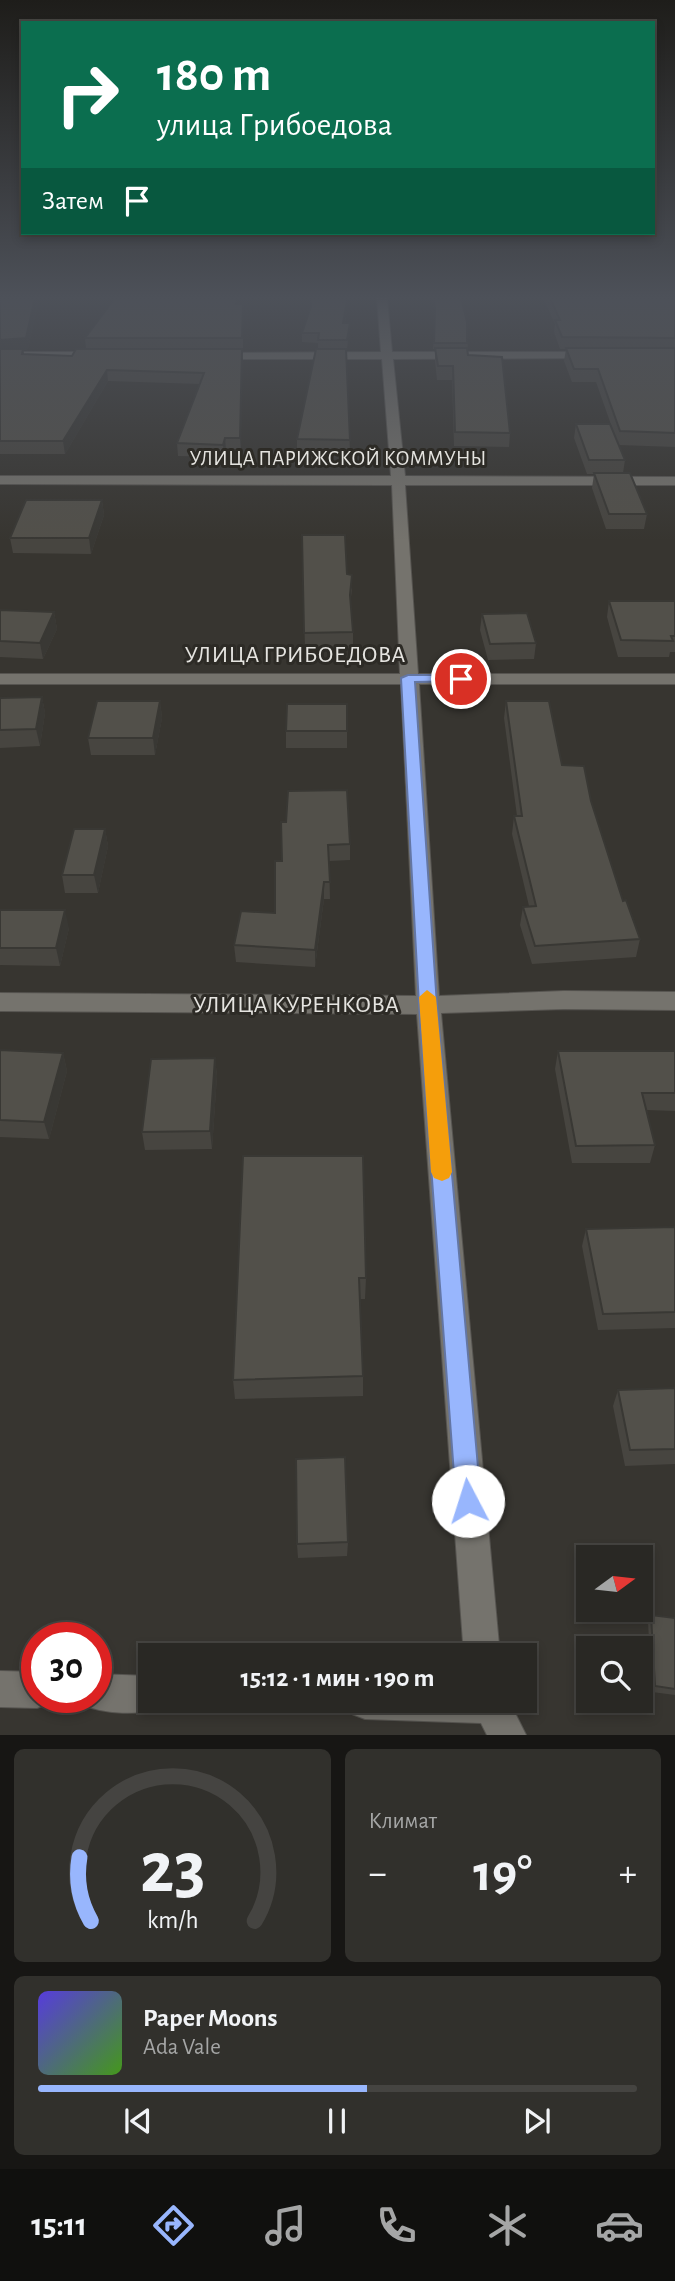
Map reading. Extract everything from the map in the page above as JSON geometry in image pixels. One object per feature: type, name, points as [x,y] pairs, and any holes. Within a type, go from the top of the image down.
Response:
[{"type":"street","points":[[390,379],[428,1005],[481,1643]]},
{"type":"street","name":"УЛИЦА ПАРИЖСКОЙ КОММУНЫ","points":[[0,480],[398,478],[675,481]]},
{"type":"street","name":"УЛИЦА ГРИБОЕДОВА","points":[[0,679],[675,679]]},
{"type":"street","name":"УЛИЦА КУРЕНКОВА","points":[[0,1002],[428,1005],[564,1000],[675,1002]]},
{"type":"street","points":[[0,1689],[21,1690]]},
{"type":"street","points":[[112,1693],[138,1694]]},
{"type":"building","points":[[0,379],[101,379],[63,441],[0,441]]},
{"type":"building","points":[[202,379],[241,379],[240,438],[225,438],[223,445],[177,443]]},
{"type":"building","points":[[310,379],[347,379],[350,440],[297,439]]},
{"type":"building","points":[[453,379],[504,379],[510,433],[455,432]]},
{"type":"building","points":[[602,379],[675,379],[675,433],[620,431]]},
{"type":"building","points":[[576,424],[610,424],[625,460],[589,460]]},
{"type":"building","points":[[594,473],[630,473],[647,514],[609,514]]},
{"type":"building","points":[[26,500],[102,500],[89,538],[10,538]]},
{"type":"building","points":[[302,535],[345,535],[347,574],[352,575],[350,595],[353,632],[304,633]]},
{"type":"building","points":[[609,601],[675,601],[675,636],[671,636],[673,641],[621,640]]},
{"type":"building","points":[[0,610],[54,612],[40,643],[0,641]]},
{"type":"building","points":[[527,613],[536,643],[490,644],[482,614]]},
{"type":"building","points":[[42,697],[36,729],[0,730],[0,698]]},
{"type":"building","points":[[97,701],[160,701],[153,738],[88,738]]},
{"type":"building","points":[[506,701],[549,701],[562,765],[584,766],[591,801],[623,901],[626,900],[640,939],[535,946],[523,907],[536,906],[514,816],[522,816]]},
{"type":"building","points":[[287,704],[347,704],[347,731],[286,731]]},
{"type":"building","points":[[347,790],[350,844],[328,845],[330,882],[324,882],[315,950],[234,945],[241,911],[275,913],[275,861],[282,861],[281,822],[286,822],[288,791]]},
{"type":"building","points":[[74,829],[105,829],[94,875],[62,875]]},
{"type":"building","points":[[0,910],[65,910],[56,948],[0,948]]},
{"type":"building","points":[[0,1050],[63,1053],[44,1122],[0,1120]]},
{"type":"building","points":[[558,1051],[675,1051],[675,1093],[642,1093],[655,1145],[576,1146]]},
{"type":"building","points":[[215,1058],[210,1131],[142,1132],[151,1059]]},
{"type":"building","points":[[243,1156],[363,1156],[366,1278],[359,1278],[363,1376],[233,1380]]},
{"type":"building","points":[[675,1227],[675,1312],[603,1314],[586,1229]]},
{"type":"building","points":[[675,1388],[675,1449],[630,1450],[618,1390]]},
{"type":"building","points":[[345,1457],[348,1542],[297,1544],[296,1459]]},
{"type":"building","points":[[653,1615],[675,1618],[675,1689],[655,1686]]},
{"type":"slow traffic","points":[[427,997],[442,1172]]},
{"type":"route","points":[[461,679],[408,678],[428,1005],[468,1501]]}]
